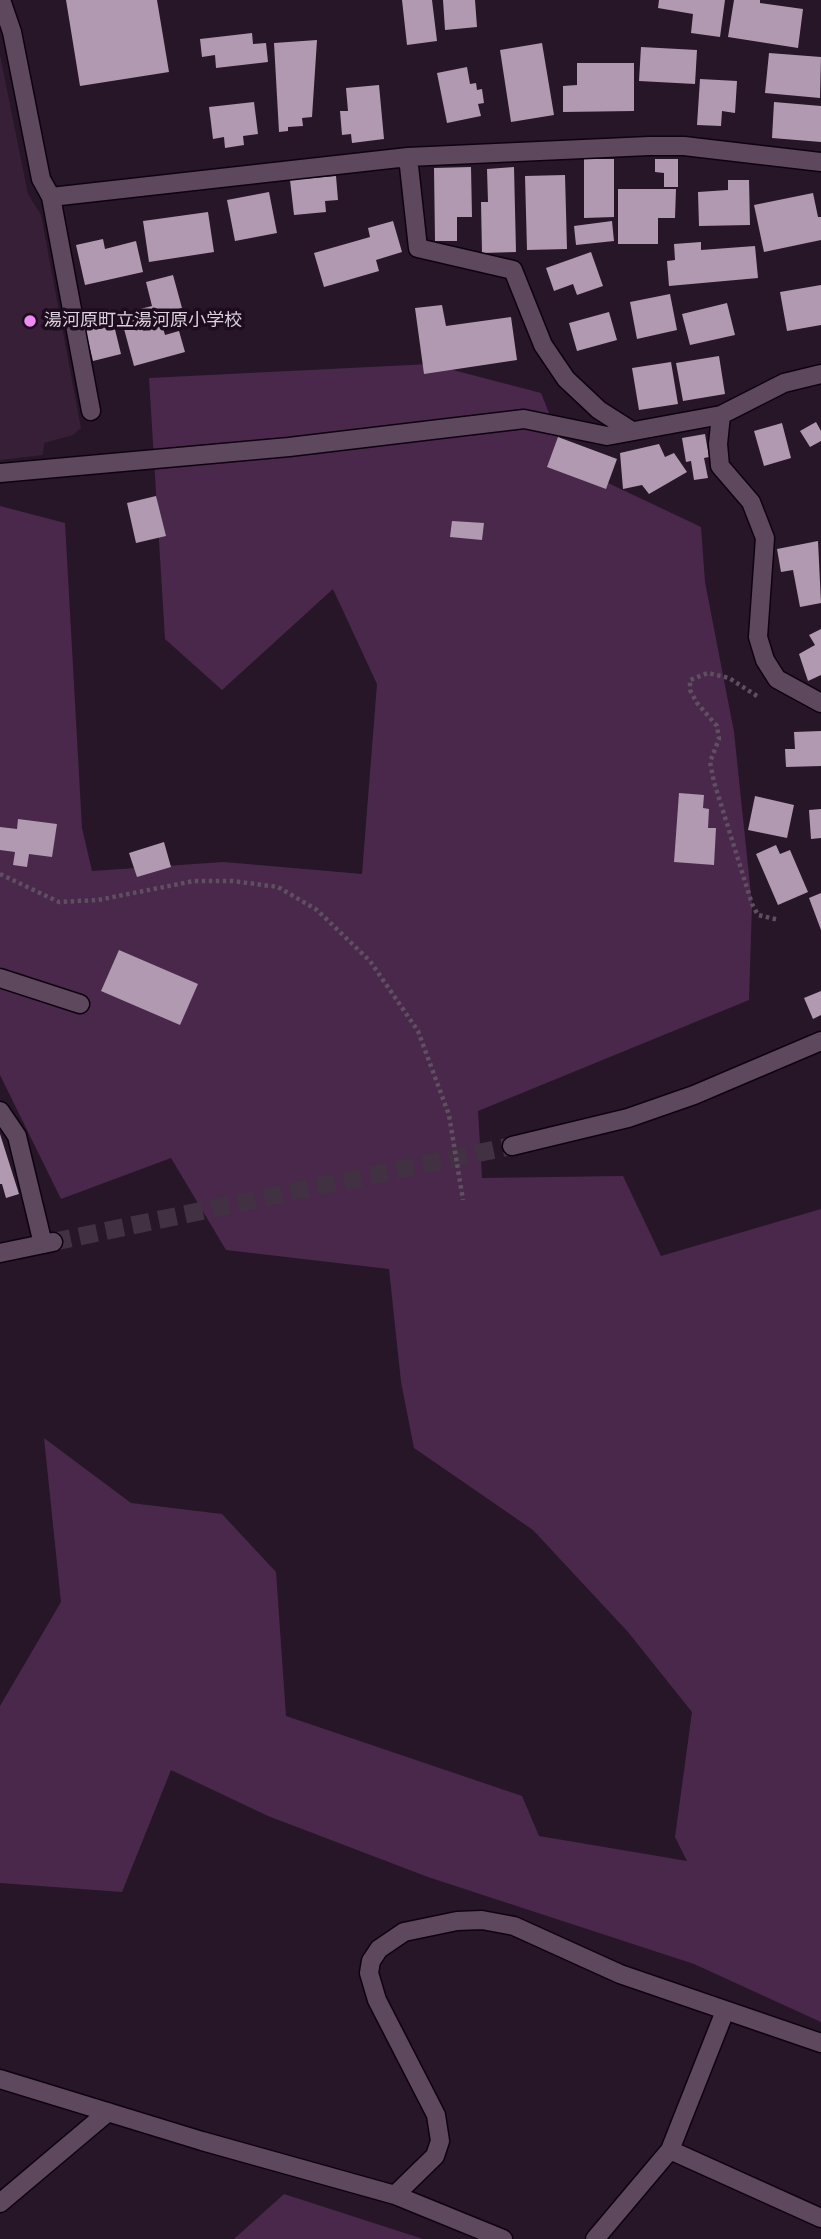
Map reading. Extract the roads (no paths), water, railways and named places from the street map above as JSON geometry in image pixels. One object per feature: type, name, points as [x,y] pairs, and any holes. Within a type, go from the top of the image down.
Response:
[{"type":"street","points":[[1,0],[12,32],[41,179],[51,197],[91,411]]},
{"type":"street","points":[[51,197],[408,157],[684,145],[821,162]]},
{"type":"street","points":[[408,157],[418,248],[513,270],[544,345],[566,379],[599,410],[632,431]]},
{"type":"street","points":[[0,473],[275,449],[524,419],[549,422],[600,435],[721,415],[784,383],[821,374]]},
{"type":"street","points":[[721,415],[718,444],[720,466],[751,502],[765,538],[758,637],[765,660],[777,679],[821,703]]},
{"type":"street","points":[[0,978],[80,1004]]},
{"type":"street","points":[[512,1146],[628,1118],[694,1095],[821,1041]]},
{"type":"street","points":[[0,1111],[17,1136],[48,1243],[0,1253]]},
{"type":"street","points":[[395,2195],[435,2156],[440,2141],[436,2115],[377,2000],[369,1973],[371,1961],[379,1949],[404,1932],[457,1921],[482,1920],[514,1926],[620,1974],[821,2043]]},
{"type":"street","points":[[595,2239],[670,2150],[725,2011]]},
{"type":"street","points":[[0,2079],[395,2195],[503,2239]]},
{"type":"street","points":[[0,2203],[108,2112]]},
{"type":"street","points":[[670,2150],[821,2218]]},
{"type":"tunnel","points":[[53,1242],[512,1146]]},
{"type":"place","name":"湯河原町立湯河原小学校","points":[[30,321]]}]
